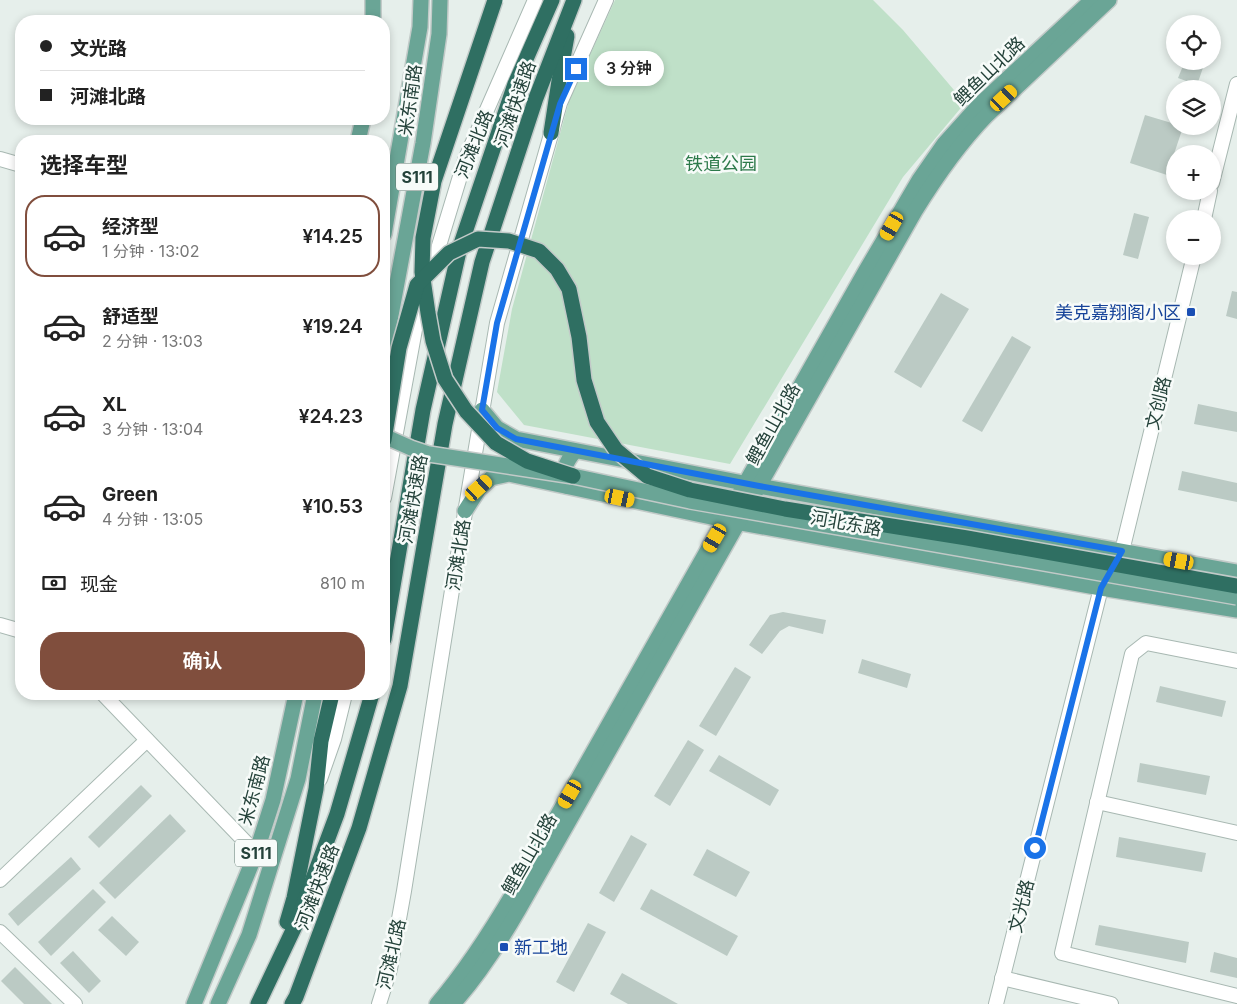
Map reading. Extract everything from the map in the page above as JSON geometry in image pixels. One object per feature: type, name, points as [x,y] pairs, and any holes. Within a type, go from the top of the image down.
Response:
[{"type":"highway","points":[[495,0],[434,181],[423,238],[422,272],[428,313],[433,341],[445,380],[466,411],[496,443],[526,461],[570,481]]},
{"type":"highway","name":"河滩快速路","points":[[390,604],[423,410],[460,248],[515,84],[552,0]]},
{"type":"highway","points":[[552,133],[559,81],[574,0]]},
{"type":"highway","name":"河滩快速路","points":[[292,1004],[359,828],[400,686],[445,424],[482,262],[536,98],[574,0]]},
{"type":"highway","points":[[390,403],[399,348],[417,285],[448,253],[478,239],[509,241],[538,251],[557,269],[569,289],[579,337],[584,380],[597,422],[616,450],[647,476],[690,490],[785,509],[967,538],[1237,586]]},
{"type":"highway","points":[[271,980],[294,898],[316,789],[321,741],[331,700]]},
{"type":"highway","name":"河滩快速路","points":[[258,1004],[296,924],[337,814],[370,700]]},
{"type":"main road","points":[[373,0],[373,15]]},
{"type":"main road","name":"米东南路","points":[[390,200],[420,27],[421,0]]},
{"type":"main road","name":"米东南路","points":[[390,303],[423,143],[439,34],[440,0]]},
{"type":"main road","name":"鲤鱼山北路","points":[[752,485],[864,272],[918,180],[979,105],[1092,0]]},
{"type":"main road","name":"鲤鱼山北路","points":[[437,1004],[454,984],[484,941],[514,892],[752,485],[936,178],[986,116],[1110,0]]},
{"type":"main road","name":"河北东路","points":[[482,410],[497,428],[516,439],[752,485],[1237,572]]},
{"type":"main road","points":[[390,439],[429,454],[570,481],[1237,597]]},
{"type":"main road","points":[[570,481],[565,480],[564,471],[567,461],[575,451]]},
{"type":"main road","name":"河北东路","points":[[465,511],[479,488],[491,478],[510,474],[570,481],[731,521],[1101,588],[1237,610]]},
{"type":"main road","name":"鲤鱼山北路","points":[[453,1004],[504,934],[731,521]]},
{"type":"main road","name":"米东南路","points":[[194,1004],[256,853],[273,800],[295,700]]},
{"type":"main road","name":"S111","points":[[218,1004],[249,935],[298,779],[314,700]]},
{"type":"street","name":"河滩北路","points":[[390,465],[416,324],[465,160],[535,0]]},
{"type":"street","name":"河滩北路","points":[[379,1004],[390,969],[404,892],[497,323],[560,104],[606,0]]},
{"type":"street","points":[[1221,147],[1237,84]]},
{"type":"street","points":[[0,159],[15,163]]},
{"type":"street","name":"文创路","points":[[1122,551],[1192,265]]},
{"type":"street","points":[[390,319],[416,324]]},
{"type":"street","name":"文光路","points":[[996,1004],[1101,588],[1122,551]]},
{"type":"street","points":[[0,626],[15,630]]},
{"type":"street","points":[[1237,661],[1146,643],[1132,654],[1062,952],[1237,996]]},
{"type":"street","points":[[109,700],[256,853]]},
{"type":"street","points":[[316,789],[334,739],[344,700]]},
{"type":"street","points":[[0,880],[147,740]]},
{"type":"street","points":[[1098,802],[1237,833]]},
{"type":"street","points":[[0,932],[75,1004]]},
{"type":"street","points":[[1002,978],[1111,1004]]},
{"type":"green space","name":"铁道公园","points":[[615,0],[873,0],[903,30],[965,103],[903,177],[730,464],[524,425],[497,392],[512,309],[569,101]]},
{"type":"building","points":[[1181,70],[1202,70],[1199,80],[1178,78]]},
{"type":"building","points":[[1145,115],[1166,121],[1166,135],[1180,135],[1177,145],[1166,145],[1166,175],[1130,163]]},
{"type":"building","points":[[1134,213],[1149,217],[1138,259],[1123,255]]},
{"type":"building","points":[[1232,291],[1237,292],[1237,319],[1226,316]]},
{"type":"building","points":[[941,293],[969,309],[921,388],[894,372]]},
{"type":"building","points":[[1012,336],[1031,347],[982,432],[962,421]]},
{"type":"building","points":[[1198,404],[1237,412],[1237,432],[1194,424]]},
{"type":"building","points":[[1182,471],[1237,483],[1237,502],[1178,490]]},
{"type":"building","points":[[783,612],[826,620],[823,634],[789,626],[780,631],[762,654],[749,645],[770,615]]},
{"type":"building","points":[[862,659],[911,674],[907,688],[858,673]]},
{"type":"building","points":[[735,667],[751,677],[716,736],[699,726]]},
{"type":"building","points":[[1160,686],[1226,701],[1222,717],[1156,702]]},
{"type":"building","points":[[688,740],[704,750],[670,806],[654,796]]},
{"type":"building","points":[[719,755],[779,790],[770,806],[709,771]]},
{"type":"building","points":[[1140,763],[1210,776],[1206,795],[1137,782]]},
{"type":"building","points":[[141,785],[152,796],[99,848],[88,837]]},
{"type":"building","points":[[170,814],[186,831],[115,899],[99,883]]},
{"type":"building","points":[[631,835],[647,844],[614,902],[599,893]]},
{"type":"building","points":[[1119,837],[1206,853],[1202,872],[1116,857]]},
{"type":"building","points":[[707,849],[750,872],[736,897],[693,875]]},
{"type":"building","points":[[71,857],[81,869],[18,926],[8,914]]},
{"type":"building","points":[[93,889],[106,902],[51,956],[38,942]]},
{"type":"building","points":[[651,889],[738,936],[727,956],[640,909]]},
{"type":"building","points":[[112,916],[139,942],[126,956],[98,930]]},
{"type":"building","points":[[588,923],[606,932],[574,992],[556,982]]},
{"type":"building","points":[[1099,925],[1189,942],[1186,963],[1095,945]]},
{"type":"building","points":[[73,951],[101,981],[89,993],[60,963]]},
{"type":"building","points":[[1214,952],[1237,958],[1237,978],[1210,972]]},
{"type":"building","points":[[15,967],[52,1004],[24,1004],[1,981]]},
{"type":"building","points":[[622,973],[678,1004],[628,1004],[610,994]]},
{"type":"place","name":"美克嘉翔阁小区","points":[[1191,312]]},
{"type":"place","name":"新工地","points":[[504,947]]},
{"type":"route","points":[[576,69],[560,104],[497,323],[482,410],[497,428],[516,439],[556,448],[1122,551],[1101,588],[1035,848]]}]
